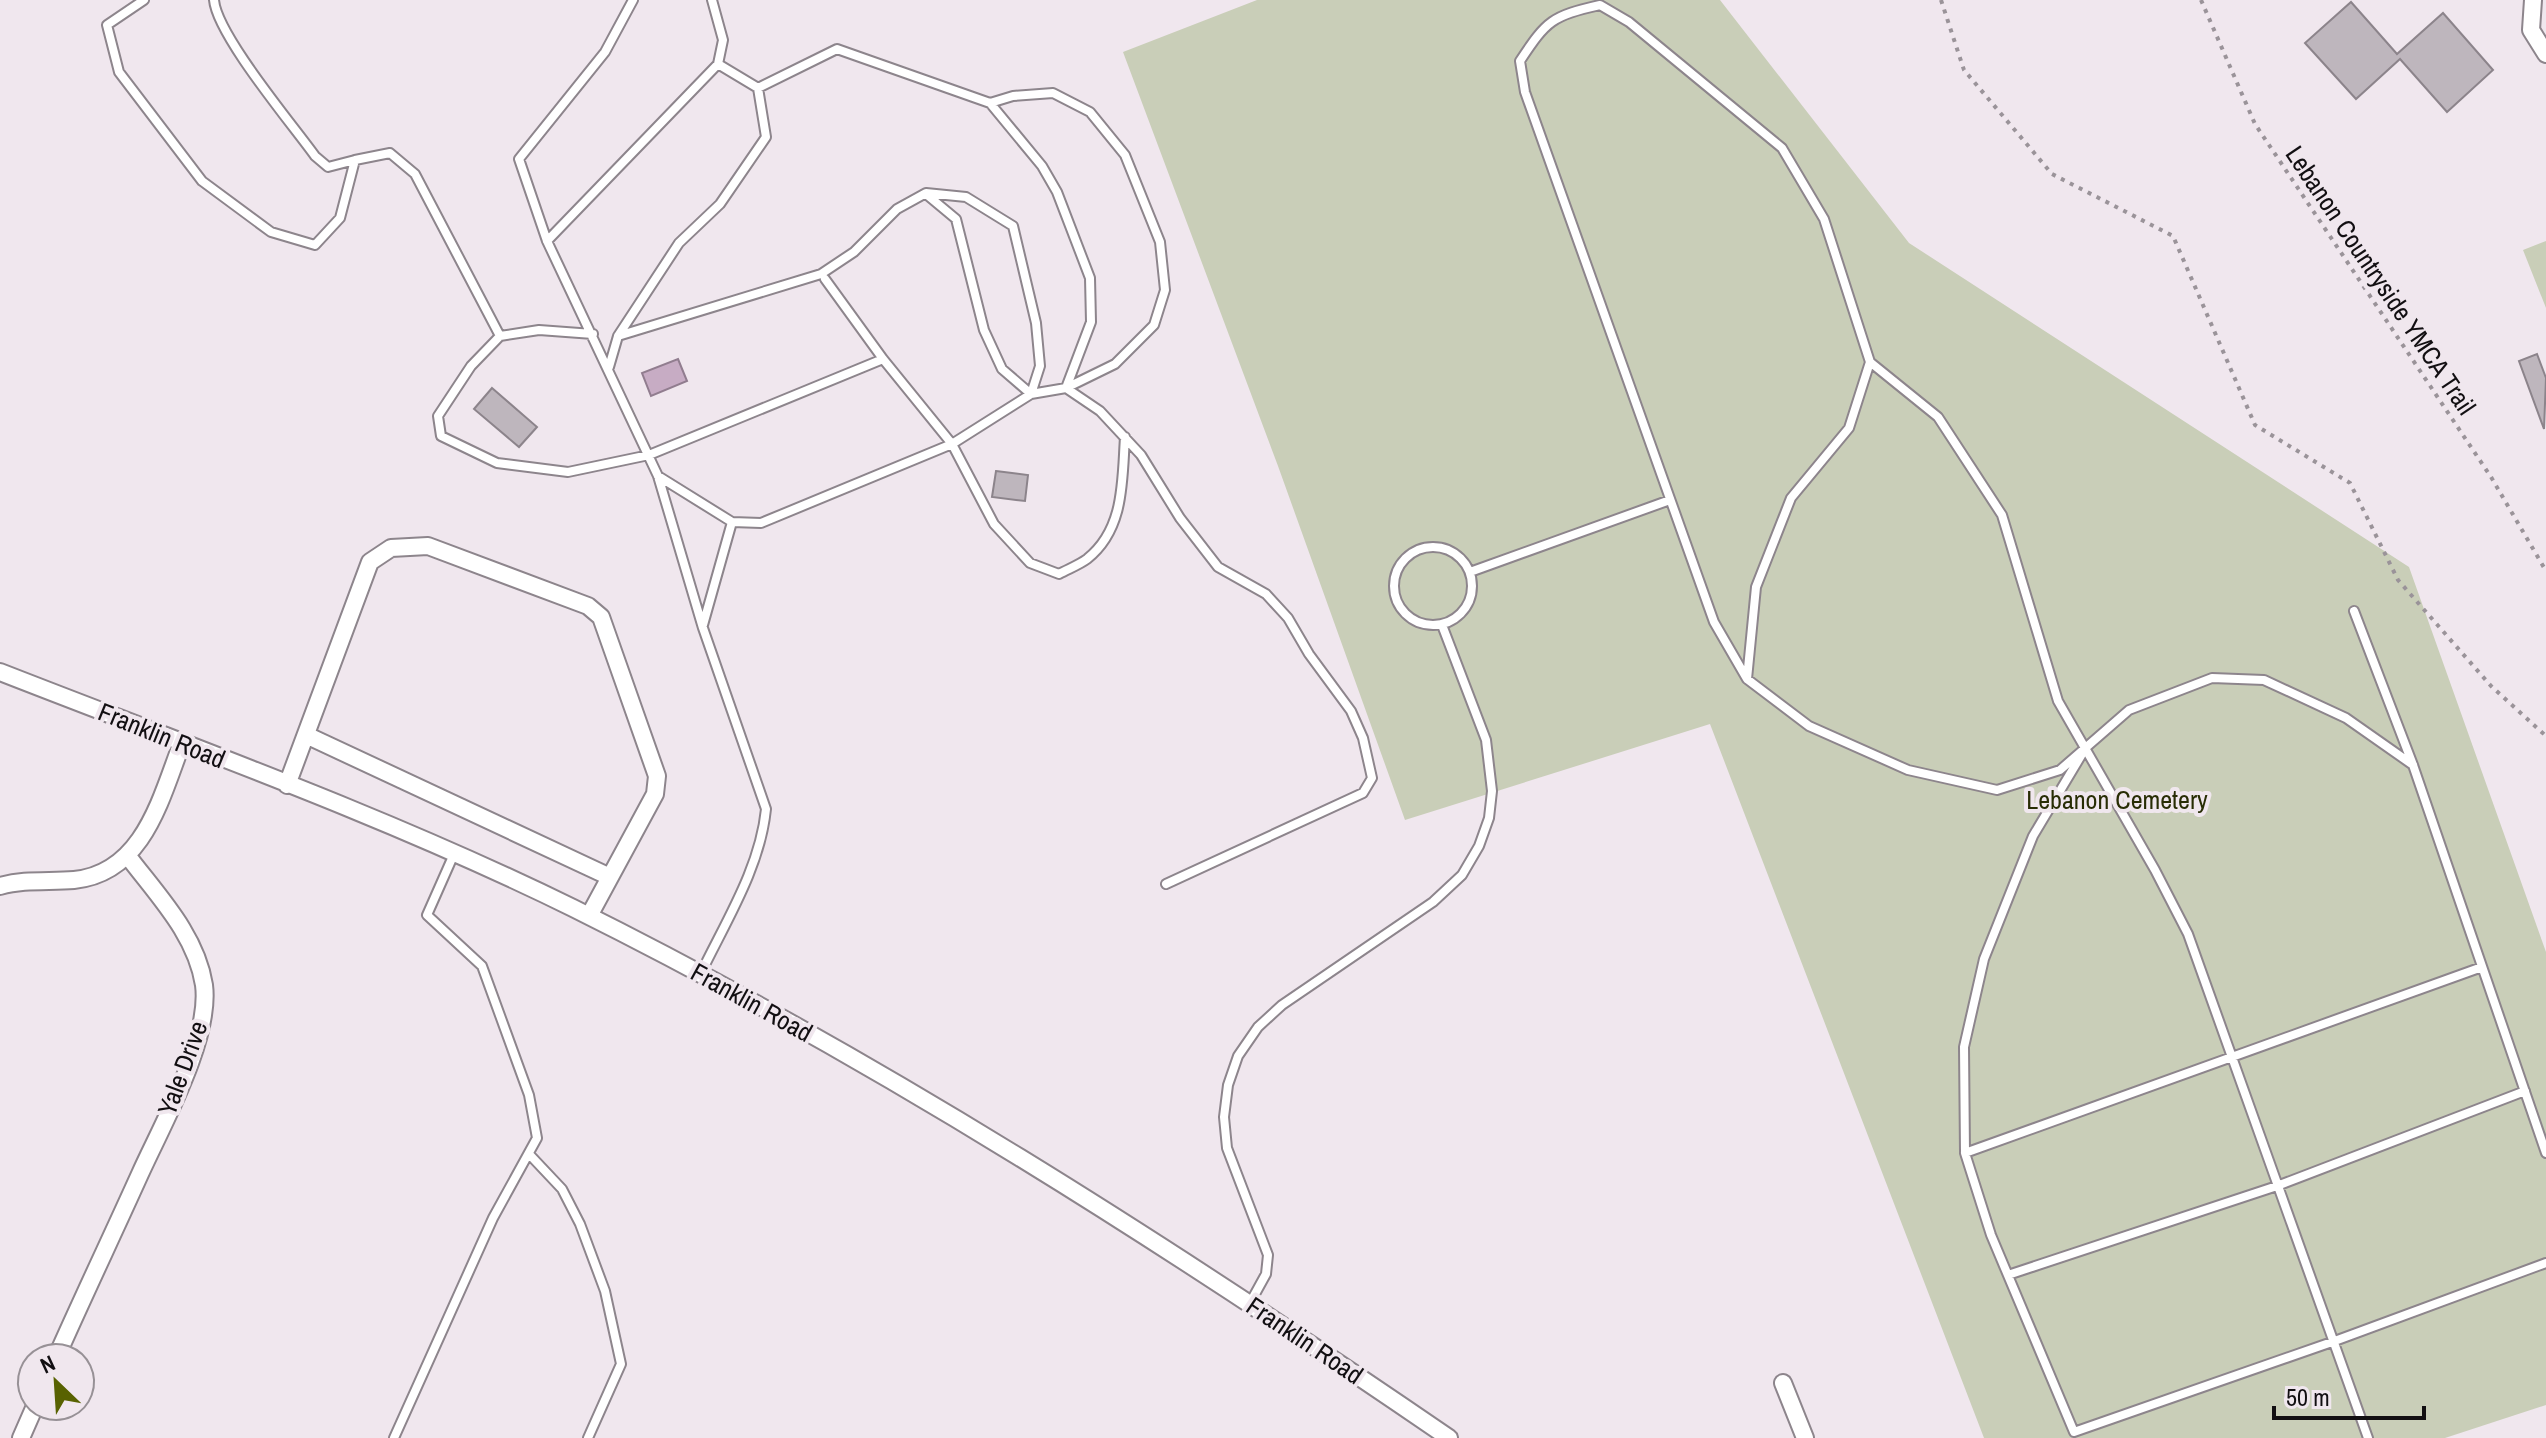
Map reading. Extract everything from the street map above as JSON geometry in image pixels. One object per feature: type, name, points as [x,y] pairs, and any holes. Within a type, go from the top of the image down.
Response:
[{"type":"street","points":[[2533,0],[2531,30],[2546,54]]},
{"type":"street","points":[[287,785],[370,562],[391,548],[428,546],[588,606],[601,617],[657,776],[655,794],[589,916]]},
{"type":"street","name":"Franklin Road","points":[[0,672],[455,853],[701,973],[974,1128],[1250,1303],[1449,1438]]},
{"type":"street","points":[[306,735],[610,877]]},
{"type":"street","points":[[0,886],[15,882],[90,877],[127,855],[148,828],[182,743]]},
{"type":"street","name":"Yale Drive","points":[[63,1342],[157,1137],[201,1028],[204,1000],[197,958],[185,932],[127,855]]},
{"type":"street","points":[[1783,1383],[1805,1438]]},
{"type":"lane","points":[[144,0],[107,25],[119,72],[202,181],[271,232],[315,245],[340,218],[355,160]]},
{"type":"lane","points":[[214,0],[215,10],[237,50],[315,156],[328,167],[390,153],[415,174],[500,336]]},
{"type":"lane","points":[[633,0],[605,52],[519,159],[547,241],[658,476],[703,628],[766,809],[756,859],[701,973]]},
{"type":"lane","points":[[547,241],[718,64],[723,40],[712,0]]},
{"type":"lane","points":[[2368,1438],[2188,934],[2086,747],[2058,701],[2002,515],[1938,417],[1870,362],[1824,219],[1782,148],[1629,22],[1600,5],[1564,13],[1543,26],[1520,61],[1525,92],[1714,622],[1747,679],[1809,726],[1908,770],[1997,790],[2060,770],[2086,747],[2129,710],[2212,678],[2264,680],[2346,718],[2413,765]]},
{"type":"lane","points":[[758,88],[837,49],[990,103],[1042,166],[1057,192],[1090,278],[1091,322],[1066,388]]},
{"type":"lane","points":[[609,368],[618,336],[679,243],[720,204],[766,137],[758,88],[718,64]]},
{"type":"lane","points":[[658,476],[732,522],[761,523],[952,444],[1031,394],[1066,388],[1115,364],[1154,325],[1165,290],[1160,242],[1125,155],[1090,112],[1053,93],[1013,96],[990,103]]},
{"type":"lane","points":[[618,336],[821,274],[854,252],[897,209],[926,193],[966,197],[1013,226],[1036,323],[1040,366],[1031,394]]},
{"type":"lane","points":[[926,193],[956,219],[984,330],[1002,369],[1031,394]]},
{"type":"lane","points":[[825,279],[883,359],[952,444],[994,524],[1030,563],[1059,574],[1088,558],[1107,535],[1121,504],[1125,437]]},
{"type":"lane","points":[[593,334],[539,330],[500,336],[471,366],[438,416],[441,436],[497,463],[568,472],[649,455],[883,359]]},
{"type":"lane","points":[[1747,679],[1756,587],[1767,557],[1791,498],[1849,428],[1870,362]]},
{"type":"lane","points":[[1066,388],[1100,411],[1141,455],[1180,518],[1218,567],[1266,594],[1288,618],[1309,654],[1351,711],[1363,738],[1372,778],[1363,793],[1166,884]]},
{"type":"lane","points":[[1470,572],[1670,500]]},
{"type":"lane","points":[[703,628],[732,522]]},
{"type":"lane","points":[[1439,547],[1452,552],[1463,560],[1470,572],[1473,584],[1465,610],[1442,625],[1414,621],[1403,612],[1396,600],[1394,580],[1399,567],[1407,557],[1419,550],[1439,547]]},
{"type":"lane","points":[[2354,611],[2413,765],[2546,1153]]},
{"type":"lane","points":[[1250,1303],[1266,1274],[1268,1255],[1227,1148],[1224,1117],[1228,1085],[1238,1056],[1258,1027],[1282,1005],[1433,902],[1453,884],[1479,846],[1489,818],[1492,791],[1486,740],[1442,625]]},
{"type":"lane","points":[[2086,747],[2033,836],[1984,959],[1964,1047],[1965,1153],[1991,1235],[2074,1432],[2546,1263]]},
{"type":"lane","points":[[394,1438],[493,1218],[537,1138],[529,1095],[482,966],[427,915],[455,853]]},
{"type":"lane","points":[[1965,1153],[2482,967]]},
{"type":"lane","points":[[2008,1275],[2277,1186],[2525,1091]]},
{"type":"lane","points":[[529,1154],[562,1189],[585,1234],[605,1291],[621,1364],[588,1438]]},
{"type":"path","points":[[1941,0],[1964,70],[2052,174],[2173,236],[2255,425],[2350,483],[2398,580],[2491,686],[2546,736]]},
{"type":"path","name":"Lebanon Countryside YMCA Trail","points":[[2201,0],[2255,124],[2491,477],[2546,571]]},
{"type":"green space","name":"Lebanon Cemetery","points":[[1257,0],[1720,0],[1909,243],[2409,567],[2546,952],[2546,1405],[2445,1438],[1984,1438],[1710,724],[1405,820],[1278,466],[1123,52]]},
{"type":"green space","points":[[2546,241],[2546,308],[2523,250]]},
{"type":"shaded area","points":[[678,359],[687,381],[651,396],[642,373]]},
{"type":"building","points":[[2351,2],[2397,54],[2443,13],[2493,70],[2447,112],[2400,59],[2356,99],[2305,43]]},
{"type":"building","points":[[2537,354],[2546,378],[2544,429],[2519,361]]},
{"type":"building","points":[[492,388],[537,427],[519,447],[474,409]]},
{"type":"building","points":[[996,471],[1028,475],[1025,501],[992,497]]}]
